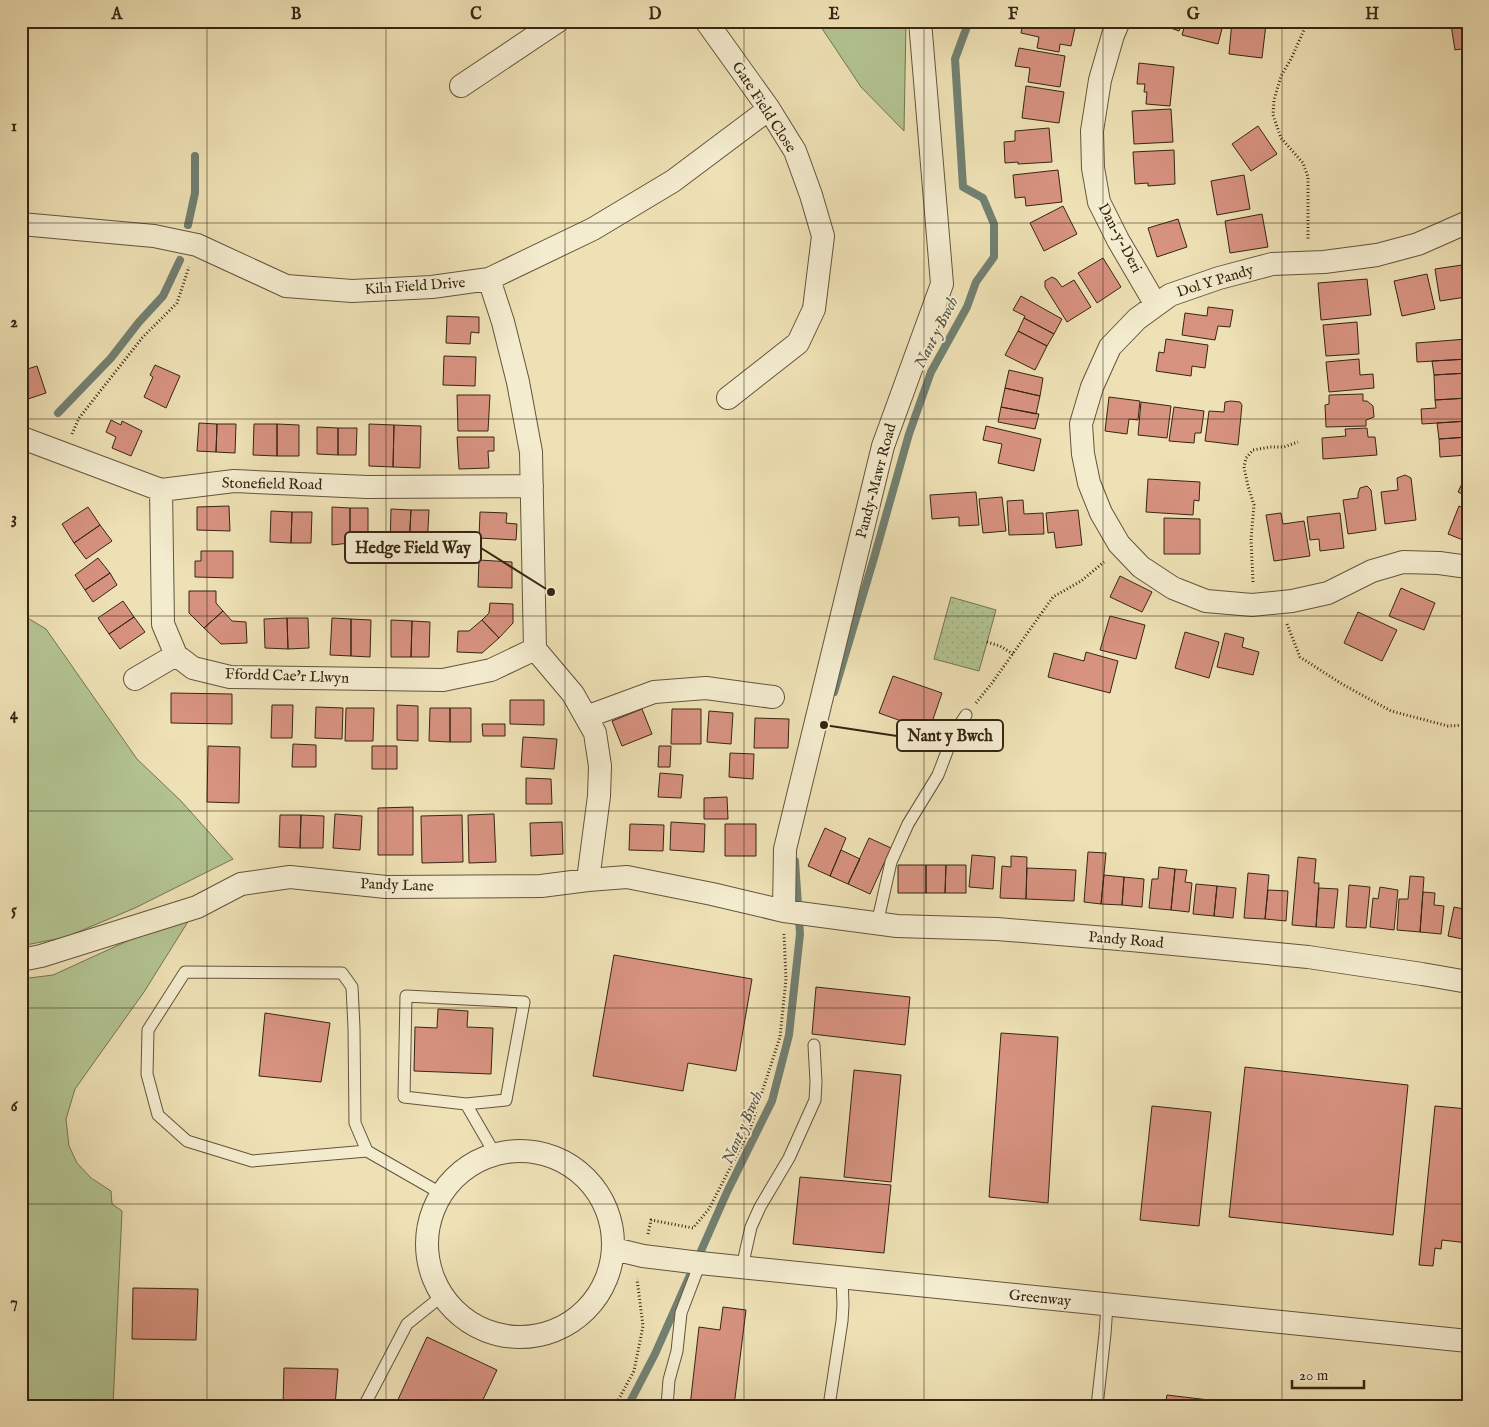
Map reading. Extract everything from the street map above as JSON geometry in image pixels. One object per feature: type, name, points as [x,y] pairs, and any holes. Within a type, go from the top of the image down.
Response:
[{"type":"street","points":[[461,86],[558,21]]},
{"type":"street","name":"Gate Field Close","points":[[706,21],[769,109],[795,151],[823,236],[814,309],[798,343],[728,398]]},
{"type":"street","name":"Pandy-Mawr Road","points":[[784,911],[785,849],[883,446],[942,284],[920,21]]},
{"type":"street","name":"Dan-y-Deri","points":[[1119,21],[1100,80],[1092,131],[1093,168],[1099,202],[1118,240],[1156,305]]},
{"type":"street","name":"Kiln Field Drive","points":[[21,224],[154,236],[197,245],[286,286],[352,291],[432,287],[489,279],[593,230],[673,181],[769,109]]},
{"type":"street","name":"Dol Y Pandy","points":[[1468,222],[1418,244],[1377,255],[1309,263],[1272,264],[1219,278],[1170,295],[1137,319],[1110,347],[1092,387],[1081,424],[1083,454],[1090,483],[1101,513],[1119,544],[1141,567],[1173,588],[1206,601],[1252,606],[1292,601],[1328,593],[1372,571],[1403,562],[1439,563],[1468,567]]},
{"type":"street","points":[[489,279],[503,322],[518,382],[531,452],[535,649],[574,694],[595,732],[600,766],[599,796],[588,880]]},
{"type":"street","name":"Stonefield Road","points":[[21,439],[63,452],[162,490],[234,481],[367,487],[532,486]]},
{"type":"street","points":[[135,679],[176,655],[163,624],[162,490]]},
{"type":"street","name":"Ffordd Cae'r Llwyn","points":[[176,655],[193,668],[230,677],[293,676],[443,680],[491,670],[535,649]]},
{"type":"street","points":[[586,717],[654,692],[706,688],[773,697]]},
{"type":"street","name":"Pandy Lane","points":[[21,960],[42,956],[197,906],[241,884],[290,877],[386,886],[541,886],[627,877],[784,911]]},
{"type":"street","name":"Pandy Road","points":[[784,911],[897,926],[997,929],[1308,957],[1468,982]]},
{"type":"street","points":[[525,1150],[554,1156],[579,1171],[599,1193],[611,1220],[614,1249],[608,1278],[593,1303],[572,1322],[545,1334],[516,1337],[488,1331],[462,1317],[442,1296],[430,1269],[427,1241],[432,1212],[442,1194],[447,1186],[468,1166],[495,1154],[525,1150]]},
{"type":"street","name":"Greenway","points":[[614,1249],[642,1256],[700,1263],[1468,1341]]},
{"type":"lane","points":[[877,924],[891,862],[908,824],[938,775],[954,733],[966,715]]},
{"type":"lane","points":[[366,1150],[355,1123],[352,986],[342,973],[185,972],[148,1030],[147,1074],[158,1115],[187,1141],[252,1160],[366,1150],[442,1194]]},
{"type":"lane","points":[[406,996],[524,1002],[506,1100],[466,1104],[404,1096],[406,996]]},
{"type":"lane","points":[[742,1267],[751,1227],[760,1207],[789,1158],[815,1100],[814,1045]]},
{"type":"lane","points":[[466,1104],[495,1154]]},
{"type":"lane","points":[[667,1406],[669,1380],[677,1351],[681,1313],[700,1263]]},
{"type":"lane","points":[[830,1406],[842,1321],[842,1278]]},
{"type":"lane","points":[[364,1406],[407,1324],[442,1296]]},
{"type":"lane","points":[[1097,1406],[1106,1334],[1107,1305]]},
{"type":"path","points":[[1308,21],[1292,59],[1281,76],[1274,100],[1273,115],[1282,138],[1304,162],[1308,177],[1307,223],[1309,263]]},
{"type":"path","points":[[63,452],[79,418],[142,338],[177,303],[197,245]]},
{"type":"path","points":[[1252,606],[1251,539],[1254,505],[1244,467],[1246,458],[1253,450],[1284,447],[1298,442]]},
{"type":"path","points":[[966,715],[992,683],[1053,597],[1081,581],[1104,562],[1119,544]]},
{"type":"path","points":[[1278,603],[1300,657],[1342,684],[1391,711],[1448,726],[1468,725]]},
{"type":"path","points":[[987,642],[1000,646],[1013,654]]},
{"type":"path","points":[[615,1406],[634,1371],[643,1326],[637,1280],[650,1220],[693,1228],[709,1208],[750,1128],[780,1037],[786,979],[784,911]]},
{"type":"green space","points":[[817,21],[906,21],[904,131],[861,87]]},
{"type":"green space","points":[[951,597],[996,610],[979,671],[934,659]]},
{"type":"green space","points":[[21,614],[46,629],[137,759],[181,801],[233,859],[135,908],[66,937],[21,946]]},
{"type":"green space","points":[[189,920],[144,992],[75,1089],[66,1119],[69,1146],[77,1163],[91,1178],[111,1191],[112,1204],[122,1211],[113,1406],[21,1406],[21,979],[53,975],[134,938]]},
{"type":"building","points":[[1023,21],[1067,21],[1076,23],[1071,46],[1060,44],[1059,52],[1037,48],[1039,37],[1021,33]]},
{"type":"building","points":[[1151,21],[1183,21],[1179,31]]},
{"type":"building","points":[[1186,21],[1224,21],[1218,44],[1182,35]]},
{"type":"building","points":[[1232,21],[1266,24],[1262,58],[1229,54]]},
{"type":"building","points":[[1468,23],[1468,48],[1455,50],[1451,25]]},
{"type":"building","points":[[1019,48],[1065,56],[1060,87],[1028,82],[1030,68],[1015,66]]},
{"type":"building","points":[[1139,63],[1174,67],[1170,106],[1146,104],[1147,92],[1144,92],[1145,84],[1137,84]]},
{"type":"building","points":[[1026,86],[1064,92],[1059,123],[1022,118]]},
{"type":"building","points":[[1171,109],[1173,142],[1134,144],[1132,111]]},
{"type":"building","points":[[1258,126],[1277,154],[1251,171],[1232,144]]},
{"type":"building","points":[[1049,128],[1052,162],[1005,163],[1004,142],[1015,141],[1015,131]]},
{"type":"building","points":[[1174,150],[1175,184],[1148,186],[1148,183],[1135,184],[1133,152]]},
{"type":"building","points":[[1058,170],[1062,202],[1026,206],[1025,197],[1015,198],[1013,175]]},
{"type":"building","points":[[1244,175],[1250,209],[1217,215],[1211,181]]},
{"type":"building","points":[[1063,206],[1077,234],[1044,251],[1030,223]]},
{"type":"building","points":[[1262,214],[1268,247],[1230,253],[1225,221]]},
{"type":"building","points":[[1178,219],[1187,247],[1157,257],[1148,228]]},
{"type":"building","points":[[1103,258],[1121,287],[1097,303],[1078,273]]},
{"type":"building","points":[[1462,265],[1466,297],[1440,301],[1435,269]]},
{"type":"building","points":[[1427,274],[1435,309],[1402,316],[1394,281]]},
{"type":"building","points":[[1052,277],[1062,287],[1074,280],[1091,307],[1067,322],[1045,287],[1045,281]]},
{"type":"building","points":[[1367,279],[1371,315],[1321,320],[1318,283]]},
{"type":"building","points":[[1021,296],[1062,319],[1054,334],[1013,310]]},
{"type":"building","points":[[1208,307],[1233,310],[1230,327],[1218,326],[1215,340],[1182,335],[1185,313],[1207,316]]},
{"type":"building","points":[[447,316],[479,317],[479,333],[471,332],[470,344],[446,343]]},
{"type":"building","points":[[1024,318],[1054,334],[1047,346],[1018,331]]},
{"type":"building","points":[[1357,322],[1359,354],[1326,356],[1323,325]]},
{"type":"building","points":[[1018,331],[1047,346],[1035,370],[1005,355]]},
{"type":"building","points":[[1166,339],[1208,345],[1205,368],[1192,366],[1191,376],[1156,371],[1159,352],[1164,353]]},
{"type":"building","points":[[1467,339],[1468,359],[1417,362],[1416,343]]},
{"type":"building","points":[[444,356],[476,357],[475,386],[443,385]]},
{"type":"building","points":[[1359,359],[1360,375],[1373,374],[1374,388],[1329,392],[1326,362]]},
{"type":"building","points":[[1468,359],[1468,373],[1434,375],[1432,361]]},
{"type":"building","points":[[155,365],[180,376],[166,408],[144,397],[153,377],[150,375]]},
{"type":"building","points":[[37,366],[46,393],[28,399],[21,379],[21,371]]},
{"type":"building","points":[[1009,370],[1043,378],[1040,396],[1005,388]]},
{"type":"building","points":[[1468,373],[1468,398],[1435,400],[1434,375]]},
{"type":"building","points":[[21,379],[28,399],[21,401]]},
{"type":"building","points":[[1005,388],[1040,396],[1036,414],[1001,407]]},
{"type":"building","points":[[1363,394],[1363,401],[1367,401],[1373,406],[1374,417],[1366,420],[1366,426],[1326,427],[1325,405],[1329,404],[1329,395]]},
{"type":"building","points":[[457,395],[490,395],[488,431],[458,431]]},
{"type":"building","points":[[1109,397],[1140,401],[1138,420],[1129,419],[1127,434],[1105,431]]},
{"type":"building","points":[[1468,398],[1468,421],[1422,424],[1421,409],[1436,408],[1435,400]]},
{"type":"building","points":[[1141,402],[1171,406],[1167,438],[1138,435]]},
{"type":"building","points":[[1225,402],[1240,402],[1242,405],[1238,445],[1205,441],[1209,411],[1224,412]]},
{"type":"building","points":[[1001,407],[1039,414],[1035,429],[998,422]]},
{"type":"building","points":[[1174,407],[1204,411],[1201,433],[1195,433],[1194,443],[1169,441]]},
{"type":"building","points":[[111,420],[121,425],[122,421],[142,431],[131,456],[112,448],[116,437],[106,432]]},
{"type":"building","points":[[1468,421],[1468,437],[1439,439],[1437,423]]},
{"type":"building","points":[[199,423],[217,424],[216,452],[197,451]]},
{"type":"building","points":[[217,424],[236,424],[235,453],[216,452]]},
{"type":"building","points":[[254,424],[277,424],[277,456],[253,455]]},
{"type":"building","points":[[277,424],[299,425],[299,456],[277,456]]},
{"type":"building","points":[[369,424],[394,425],[393,467],[369,466]]},
{"type":"building","points":[[394,425],[421,426],[420,468],[393,467]]},
{"type":"building","points":[[986,426],[1041,439],[1034,471],[998,463],[1002,444],[983,440]]},
{"type":"building","points":[[317,427],[338,428],[338,455],[317,454]]},
{"type":"building","points":[[338,428],[357,428],[356,455],[338,455]]},
{"type":"building","points":[[1367,428],[1368,437],[1375,437],[1377,455],[1323,459],[1322,438],[1346,436],[1345,429]]},
{"type":"building","points":[[457,437],[494,437],[494,451],[488,451],[489,468],[459,469]]},
{"type":"building","points":[[1468,437],[1468,455],[1440,457],[1439,439]]},
{"type":"building","points":[[1468,471],[1468,497],[1458,492]]},
{"type":"building","points":[[1405,475],[1411,478],[1416,520],[1385,524],[1381,492],[1398,490],[1397,478]]},
{"type":"building","points":[[1148,479],[1200,482],[1199,501],[1194,500],[1193,515],[1146,512]]},
{"type":"building","points":[[1367,486],[1371,490],[1376,530],[1348,534],[1343,500],[1358,498],[1360,488]]},
{"type":"building","points":[[976,492],[979,525],[959,526],[959,517],[932,519],[930,495]]},
{"type":"building","points":[[1002,497],[1006,531],[983,533],[979,499]]},
{"type":"building","points":[[1023,500],[1024,514],[1043,513],[1044,534],[1009,535],[1007,501]]},
{"type":"building","points":[[229,506],[230,531],[197,530],[197,507]]},
{"type":"building","points":[[1459,506],[1468,510],[1468,542],[1448,534]]},
{"type":"building","points":[[88,507],[100,525],[74,543],[62,524]]},
{"type":"building","points":[[332,507],[350,508],[350,543],[332,545]]},
{"type":"building","points":[[350,508],[368,508],[368,544],[350,543]]},
{"type":"building","points":[[391,509],[411,510],[409,546],[390,546]]},
{"type":"building","points":[[411,510],[429,510],[427,547],[409,546]]},
{"type":"building","points":[[1078,510],[1082,545],[1056,548],[1054,532],[1048,533],[1046,513]]},
{"type":"building","points":[[271,511],[292,512],[291,543],[270,542]]},
{"type":"building","points":[[292,512],[312,512],[311,543],[291,543]]},
{"type":"building","points":[[480,512],[507,513],[506,523],[517,524],[516,540],[479,538]]},
{"type":"building","points":[[1281,513],[1283,524],[1304,521],[1310,556],[1274,561],[1266,515]]},
{"type":"building","points":[[1340,513],[1344,548],[1320,551],[1319,539],[1310,540],[1307,517]]},
{"type":"building","points":[[1164,518],[1200,519],[1200,554],[1164,554]]},
{"type":"building","points":[[100,525],[112,541],[86,559],[74,543]]},
{"type":"building","points":[[201,551],[233,551],[233,578],[195,577],[195,561],[201,561]]},
{"type":"building","points":[[98,558],[110,573],[85,590],[75,575]]},
{"type":"building","points":[[479,560],[512,562],[512,588],[478,587]]},
{"type":"building","points":[[110,573],[117,585],[93,602],[85,590]]},
{"type":"building","points":[[1120,576],[1152,592],[1142,612],[1110,597]]},
{"type":"building","points":[[1401,588],[1435,603],[1424,630],[1389,616]]},
{"type":"building","points":[[189,591],[216,591],[216,603],[223,611],[204,628],[189,613]]},
{"type":"building","points":[[123,601],[134,617],[109,634],[98,618]]},
{"type":"building","points":[[490,603],[513,604],[513,623],[499,638],[482,620],[489,613]]},
{"type":"building","points":[[223,611],[232,621],[246,622],[247,643],[221,644],[204,628]]},
{"type":"building","points":[[1358,612],[1397,630],[1382,661],[1344,643]]},
{"type":"building","points":[[1110,616],[1145,625],[1136,659],[1100,650]]},
{"type":"building","points":[[134,617],[145,632],[120,649],[109,634]]},
{"type":"building","points":[[287,618],[308,618],[309,648],[288,649]]},
{"type":"building","points":[[287,618],[288,649],[265,648],[264,619]]},
{"type":"building","points":[[332,618],[351,619],[351,656],[330,655]]},
{"type":"building","points":[[1468,618],[1468,638],[1462,636]]},
{"type":"building","points":[[351,619],[371,620],[370,657],[351,656]]},
{"type":"building","points":[[391,620],[412,621],[411,657],[391,657]]},
{"type":"building","points":[[482,620],[499,638],[482,653],[457,652],[458,631],[469,631]]},
{"type":"building","points":[[412,621],[430,622],[429,657],[411,657]]},
{"type":"building","points":[[1185,632],[1219,642],[1209,678],[1175,668]]},
{"type":"building","points":[[1225,633],[1244,638],[1242,647],[1259,652],[1253,675],[1217,667]]},
{"type":"building","points":[[1086,652],[1118,661],[1110,693],[1048,677],[1054,653],[1084,661]]},
{"type":"building","points":[[893,676],[942,693],[929,731],[879,713]]},
{"type":"building","points":[[171,693],[232,694],[232,724],[171,723]]},
{"type":"building","points":[[510,700],[544,700],[544,725],[510,724]]},
{"type":"building","points":[[272,705],[293,705],[292,738],[271,738]]},
{"type":"building","points":[[397,705],[418,706],[418,741],[397,740]]},
{"type":"building","points":[[316,707],[343,708],[342,739],[315,738]]},
{"type":"building","points":[[346,708],[374,708],[373,741],[345,741]]},
{"type":"building","points":[[430,708],[450,708],[450,742],[429,741]]},
{"type":"building","points":[[450,708],[471,708],[471,742],[450,742]]},
{"type":"building","points":[[642,709],[652,734],[622,746],[612,721]]},
{"type":"building","points":[[672,709],[701,709],[701,744],[671,744]]},
{"type":"building","points":[[709,711],[733,713],[731,744],[707,742]]},
{"type":"building","points":[[755,718],[789,719],[788,748],[754,748]]},
{"type":"building","points":[[482,724],[505,724],[505,736],[483,736]]},
{"type":"building","points":[[523,737],[557,739],[554,769],[521,767]]},
{"type":"building","points":[[293,744],[316,745],[316,767],[292,767]]},
{"type":"building","points":[[208,746],[240,747],[239,803],[207,802]]},
{"type":"building","points":[[372,746],[397,746],[397,769],[372,769]]},
{"type":"building","points":[[659,746],[671,746],[670,767],[658,767]]},
{"type":"building","points":[[730,753],[754,754],[753,779],[729,777]]},
{"type":"building","points":[[660,773],[683,775],[681,798],[658,797]]},
{"type":"building","points":[[526,778],[551,779],[552,804],[526,804]]},
{"type":"building","points":[[727,797],[728,819],[704,819],[704,798]]},
{"type":"building","points":[[413,807],[413,855],[378,855],[378,808]]},
{"type":"building","points":[[335,814],[362,816],[360,850],[333,848]]},
{"type":"building","points":[[494,814],[496,862],[469,863],[468,815]]},
{"type":"building","points":[[280,815],[301,815],[300,848],[279,847]]},
{"type":"building","points":[[301,815],[324,816],[323,848],[300,848]]},
{"type":"building","points":[[462,815],[463,862],[422,863],[421,816]]},
{"type":"building","points":[[562,822],[563,854],[531,856],[530,823]]},
{"type":"building","points":[[671,822],[705,824],[704,852],[670,850]]},
{"type":"building","points":[[630,824],[664,825],[663,851],[629,850]]},
{"type":"building","points":[[725,824],[756,824],[756,856],[725,856]]},
{"type":"building","points":[[825,828],[846,838],[830,876],[808,866]]},
{"type":"building","points":[[869,838],[891,848],[870,894],[848,884]]},
{"type":"building","points":[[841,850],[860,859],[848,884],[830,876]]},
{"type":"building","points":[[1088,852],[1106,853],[1101,904],[1084,902]]},
{"type":"building","points":[[972,855],[995,857],[993,889],[969,887]]},
{"type":"building","points":[[1011,856],[1027,857],[1026,899],[1000,898],[1002,866],[1011,867]]},
{"type":"building","points":[[1298,857],[1316,859],[1314,883],[1319,883],[1316,927],[1292,925]]},
{"type":"building","points":[[898,865],[926,865],[926,893],[898,893]]},
{"type":"building","points":[[926,865],[946,865],[945,893],[926,893]]},
{"type":"building","points":[[946,865],[966,865],[966,893],[945,893]]},
{"type":"building","points":[[1159,867],[1175,869],[1171,910],[1149,908],[1152,879],[1158,879]]},
{"type":"building","points":[[1027,868],[1076,870],[1074,901],[1026,899]]},
{"type":"building","points":[[1175,869],[1187,870],[1185,882],[1192,883],[1189,912],[1171,910]]},
{"type":"building","points":[[1248,873],[1269,875],[1265,919],[1244,918]]},
{"type":"building","points":[[1104,875],[1124,877],[1122,905],[1101,904]]},
{"type":"building","points":[[1410,876],[1424,877],[1420,932],[1397,930],[1399,899],[1408,899]]},
{"type":"building","points":[[1124,877],[1144,879],[1142,907],[1122,905]]},
{"type":"building","points":[[1196,884],[1217,886],[1214,916],[1193,914]]},
{"type":"building","points":[[1349,885],[1370,887],[1366,928],[1346,927]]},
{"type":"building","points":[[1217,886],[1236,888],[1233,918],[1214,916]]},
{"type":"building","points":[[1380,887],[1398,890],[1394,930],[1370,927],[1373,898],[1378,899]]},
{"type":"building","points":[[1319,888],[1338,889],[1334,928],[1316,927]]},
{"type":"building","points":[[1268,890],[1288,891],[1286,921],[1265,919]]},
{"type":"building","points":[[1423,892],[1435,893],[1434,905],[1444,906],[1441,934],[1420,932]]},
{"type":"building","points":[[1454,907],[1468,910],[1468,940],[1448,936]]},
{"type":"building","points":[[614,955],[752,979],[736,1071],[688,1063],[683,1091],[593,1076]]},
{"type":"building","points":[[816,987],[910,997],[905,1045],[812,1034]]},
{"type":"building","points":[[438,1009],[468,1011],[467,1027],[493,1028],[491,1074],[414,1071],[415,1027],[437,1028]]},
{"type":"building","points":[[265,1013],[330,1023],[321,1082],[259,1076]]},
{"type":"building","points":[[1001,1033],[1058,1037],[1048,1203],[989,1197]]},
{"type":"building","points":[[1245,1067],[1408,1085],[1393,1235],[1229,1217]]},
{"type":"building","points":[[854,1070],[901,1075],[891,1182],[844,1177]]},
{"type":"building","points":[[1152,1106],[1211,1112],[1199,1226],[1140,1220]]},
{"type":"building","points":[[1435,1106],[1468,1109],[1468,1243],[1442,1240],[1441,1249],[1435,1248],[1433,1266],[1419,1265]]},
{"type":"building","points":[[800,1177],[891,1185],[884,1253],[793,1244]]},
{"type":"building","points":[[133,1288],[198,1289],[196,1340],[132,1339]]},
{"type":"building","points":[[723,1307],[746,1310],[734,1406],[690,1406],[699,1327],[720,1330]]},
{"type":"building","points":[[427,1337],[497,1370],[480,1406],[395,1406]]},
{"type":"building","points":[[284,1368],[338,1369],[335,1406],[283,1406]]},
{"type":"building","points":[[1167,1395],[1251,1405],[1165,1406]]},
{"type":"waterway","name":"Nant y Bwch","points":[[834,692],[909,434],[931,372],[967,307],[976,282],[994,257],[994,224],[983,198],[963,187],[955,59],[969,21]]},
{"type":"waterway","points":[[188,225],[195,193],[195,156]]},
{"type":"waterway","points":[[58,413],[111,358],[139,322],[163,296],[180,260]]},
{"type":"waterway","name":"Nant y Bwch","points":[[697,1260],[727,1192],[772,1101],[789,1035],[800,934],[795,861]]},
{"type":"waterway","name":"Nant y Bwch","points":[[628,1406],[655,1354],[690,1275]]},
{"type":"place","name":"Hedge Field Way","points":[[551,592]]},
{"type":"place","name":"Nant y Bwch","points":[[824,725]]}]
